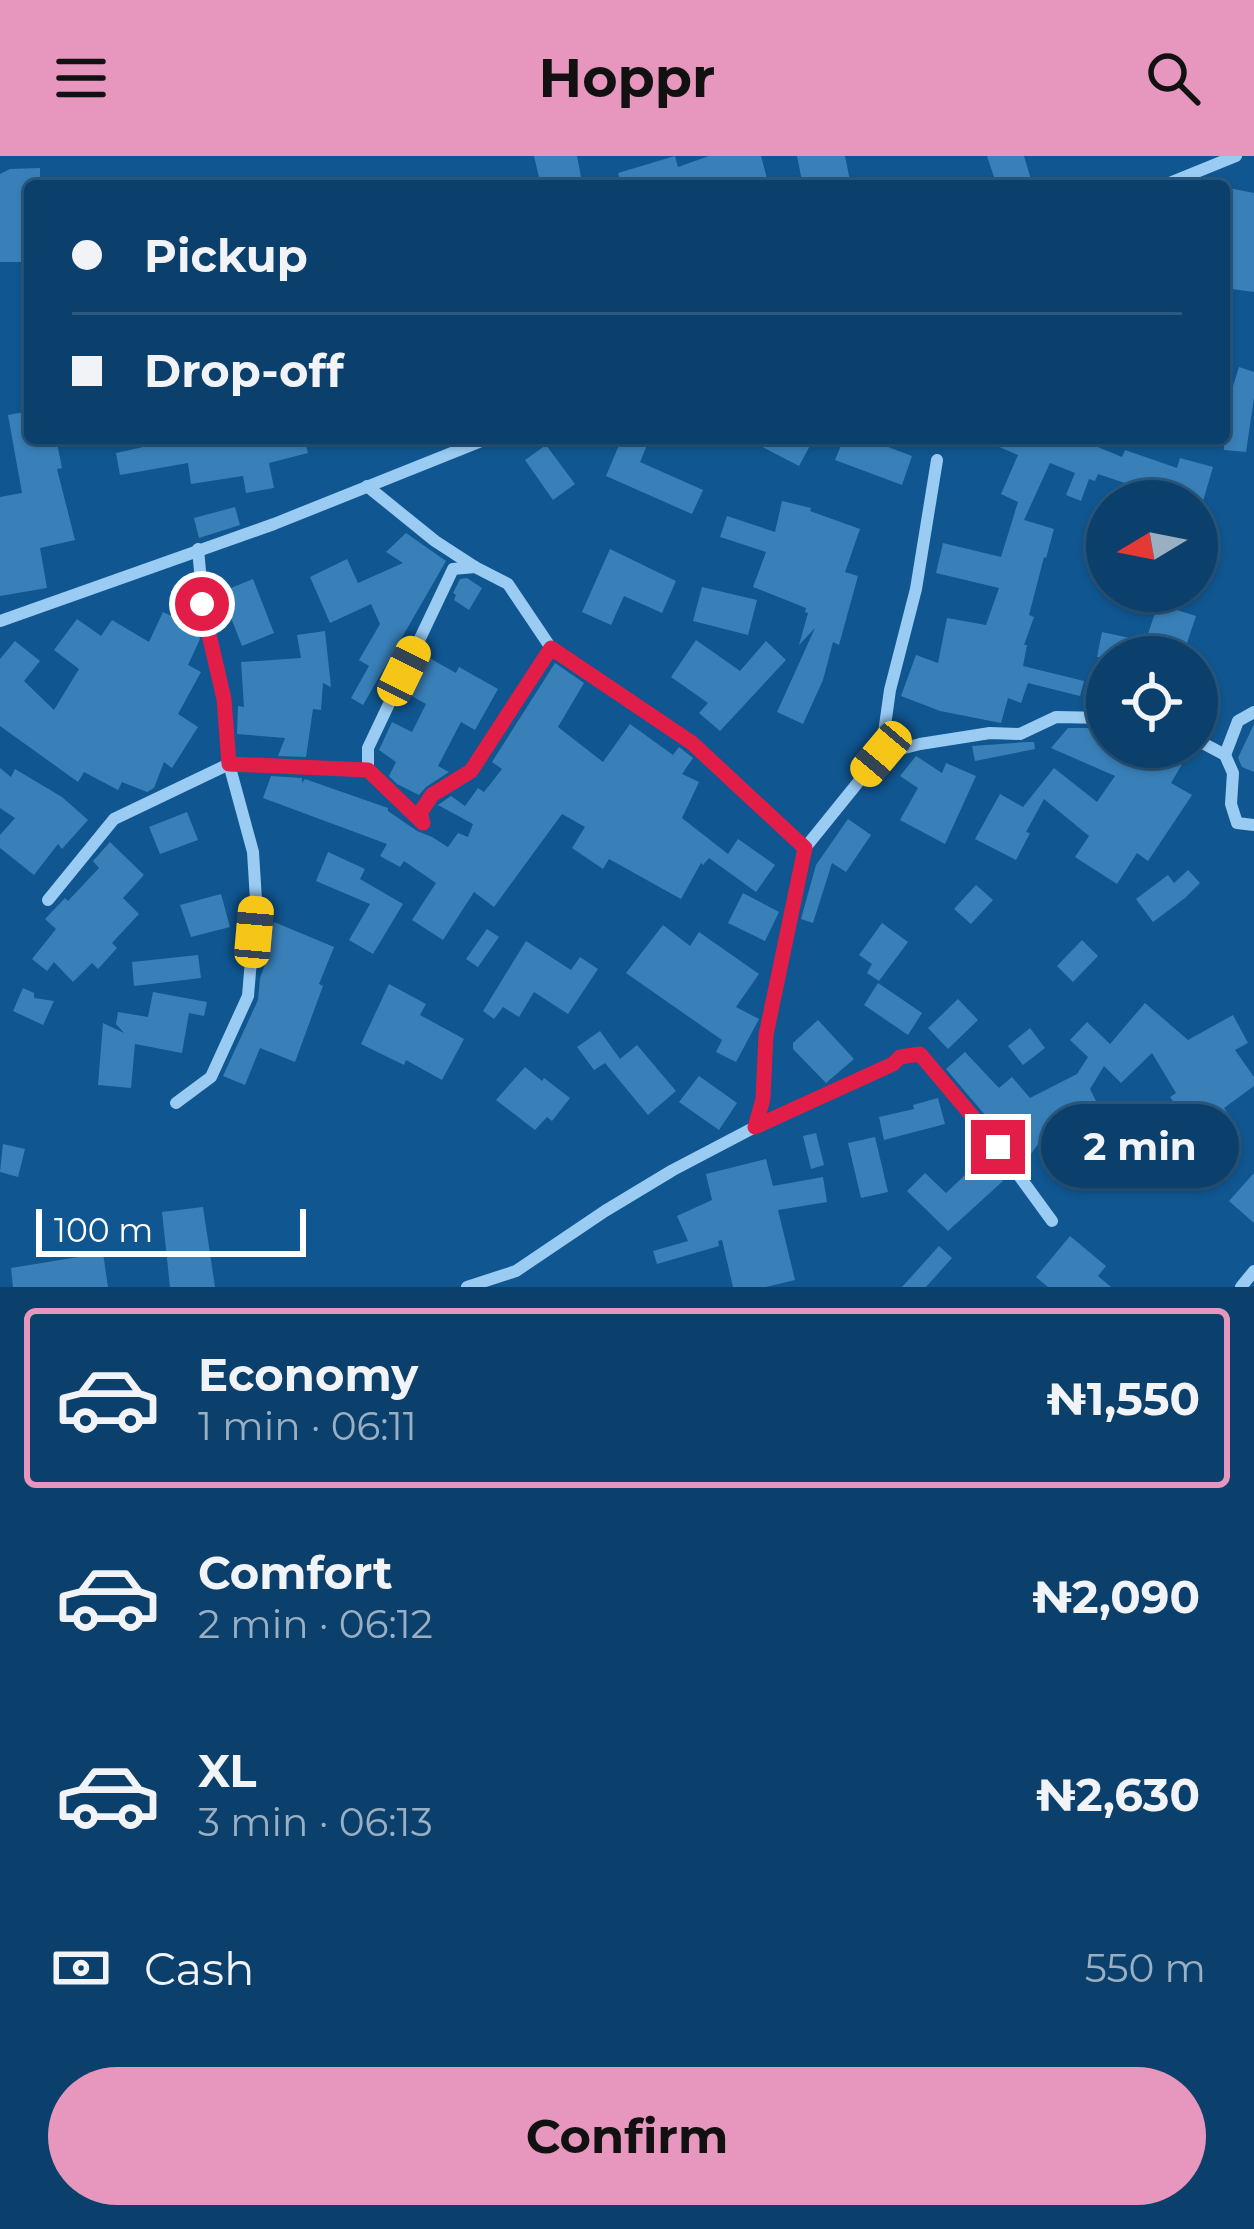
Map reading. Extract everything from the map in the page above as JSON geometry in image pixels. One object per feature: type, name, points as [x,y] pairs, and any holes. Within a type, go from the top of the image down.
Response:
[{"type":"street","points":[[1177,180],[1236,156]]},
{"type":"street","points":[[0,621],[274,524],[474,444]]},
{"type":"street","points":[[755,1127],[763,1099],[766,1035],[805,848],[881,754],[938,460]]},
{"type":"street","points":[[367,486],[435,541],[508,584],[551,648],[692,743],[805,848]]},
{"type":"street","points":[[176,1103],[211,1077],[248,996],[256,900],[253,852],[229,764],[224,699],[202,604],[198,549]]},
{"type":"street","points":[[368,770],[368,748],[453,569],[475,567]]},
{"type":"street","points":[[48,900],[113,819],[229,764],[368,770],[423,823],[420,813],[432,795],[471,771],[551,648]]},
{"type":"street","points":[[1225,755],[1238,721],[1254,712]]},
{"type":"street","points":[[881,754],[990,733],[1020,734],[1056,716],[1086,717]]},
{"type":"street","points":[[1218,751],[1225,755],[1233,773],[1231,804],[1237,823],[1254,825]]},
{"type":"street","points":[[467,1287],[516,1271],[639,1191],[755,1127],[900,1057],[920,1054],[1052,1221]]},
{"type":"street","points":[[1241,1287],[1254,1271]]},
{"type":"building","points":[[534,156],[577,156],[581,177],[540,180]]},
{"type":"building","points":[[675,156],[678,167],[709,156],[761,156],[767,180],[620,180],[618,173]]},
{"type":"building","points":[[797,156],[845,156],[850,180],[802,180]]},
{"type":"building","points":[[987,156],[1024,156],[1031,180],[995,180]]},
{"type":"building","points":[[40,168],[40,180],[24,180],[24,262],[0,262],[0,174]]},
{"type":"building","points":[[1230,188],[1254,193],[1254,292],[1230,289]]},
{"type":"building","points":[[1239,367],[1254,372],[1246,452],[1224,450],[1224,444],[1230,444],[1233,386]]},
{"type":"building","points":[[24,412],[24,444],[57,444],[62,468],[57,469],[75,540],[40,548],[47,588],[0,596],[0,497],[22,493],[8,415]]},
{"type":"building","points":[[157,444],[306,444],[308,453],[269,463],[274,488],[246,493],[243,476],[191,484],[188,463],[120,475],[116,453]]},
{"type":"building","points":[[619,444],[648,444],[640,462],[703,490],[692,514],[606,476]]},
{"type":"building","points":[[757,444],[811,444],[799,466]]},
{"type":"building","points":[[842,444],[880,444],[912,456],[902,485],[835,460]]},
{"type":"building","points":[[992,444],[1091,444],[1122,457],[1125,450],[1177,468],[1180,458],[1213,467],[1209,480],[1116,480],[1098,474],[1095,480],[1086,480],[1081,501],[1066,495],[1075,473],[1050,463],[1024,520],[1054,529],[1029,615],[1034,617],[1024,645],[1023,666],[1084,681],[1080,696],[1028,683],[1021,703],[1008,698],[1001,723],[940,711],[901,696],[916,655],[938,663],[947,618],[986,625],[999,588],[936,573],[943,543],[1001,557],[1018,502],[1001,494],[1018,455]]},
{"type":"building","points":[[546,445],[575,484],[553,500],[525,460]]},
{"type":"building","points":[[782,501],[860,529],[845,572],[858,576],[839,645],[833,642],[823,680],[803,724],[777,712],[815,628],[799,645],[806,608],[753,587],[766,552],[720,537],[727,516],[775,532]]},
{"type":"building","points":[[235,507],[240,525],[199,538],[194,518]]},
{"type":"building","points":[[406,533],[446,561],[363,705],[351,698],[369,666],[359,660],[380,624],[371,604],[330,623],[310,577],[347,559],[358,583],[403,563],[386,552]]},
{"type":"building","points":[[610,549],[676,581],[662,613],[624,596],[611,625],[582,612]]},
{"type":"building","points":[[253,579],[274,633],[242,646],[221,592]]},
{"type":"building","points":[[460,579],[482,588],[469,610],[454,600],[453,593]]},
{"type":"building","points":[[702,587],[757,600],[748,635],[693,621]]},
{"type":"building","points":[[163,612],[198,629],[200,639],[188,665],[201,672],[178,714],[198,727],[172,768],[164,762],[154,788],[147,792],[122,782],[118,790],[84,772],[78,782],[0,726],[0,659],[15,641],[40,661],[24,681],[54,710],[79,669],[54,650],[77,619],[101,636],[112,620],[149,642]]},
{"type":"building","points":[[1155,612],[1196,616],[1189,636],[1148,634]]},
{"type":"building","points":[[325,631],[331,687],[323,683],[321,710],[313,709],[306,757],[278,756],[285,738],[237,734],[238,706],[244,707],[241,662],[301,658],[297,635]]},
{"type":"building","points":[[696,640],[740,671],[766,641],[786,660],[720,731],[699,713],[708,703],[671,677]]},
{"type":"building","points":[[424,655],[456,673],[459,667],[498,689],[475,730],[461,722],[438,766],[449,772],[419,795],[389,776],[396,762],[379,750],[392,722],[412,732],[426,704],[406,693]]},
{"type":"building","points":[[555,663],[584,683],[558,727],[603,762],[630,724],[673,755],[679,747],[693,758],[682,774],[699,782],[682,818],[728,854],[738,839],[775,865],[756,892],[709,858],[701,863],[681,899],[609,859],[603,869],[572,848],[585,827],[562,814],[494,907],[474,892],[443,940],[412,920],[436,883],[404,861],[400,867],[380,856],[387,844],[263,798],[271,776],[302,778],[302,783],[305,779],[388,808],[448,847],[458,833],[468,837],[473,824],[438,805],[451,796],[465,806],[478,788],[484,792],[502,769],[492,762]]},
{"type":"building","points":[[1254,724],[1254,772],[1242,767],[1238,758]]},
{"type":"building","points":[[1068,728],[1086,728],[1086,763],[1051,748]]},
{"type":"building","points":[[1034,742],[1035,749],[975,761],[972,746]]},
{"type":"building","points":[[916,756],[942,773],[946,763],[976,776],[945,844],[900,820],[918,788],[900,776]]},
{"type":"building","points":[[0,768],[11,777],[15,769],[62,797],[88,820],[62,849],[58,844],[34,875],[0,848],[0,835],[15,818],[0,808]]},
{"type":"building","points":[[1054,768],[1097,802],[1115,776],[1097,768],[1180,768],[1171,783],[1192,795],[1148,861],[1137,853],[1117,884],[1075,857],[1089,836],[1044,799],[1016,860],[975,839],[1000,794],[1023,807]]},
{"type":"building","points":[[187,812],[198,840],[160,854],[149,827]]},
{"type":"building","points":[[848,819],[871,835],[846,872],[832,863],[813,923],[801,919],[816,865]]},
{"type":"building","points":[[110,842],[144,875],[123,898],[139,914],[112,943],[117,948],[98,969],[92,963],[73,982],[54,962],[47,971],[32,959],[56,929],[45,919],[99,868],[93,861]]},
{"type":"building","points":[[328,852],[365,869],[360,879],[403,904],[373,954],[349,940],[370,904],[316,881]]},
{"type":"building","points":[[1188,870],[1200,883],[1153,922],[1136,899],[1168,875],[1174,883]]},
{"type":"building","points":[[976,885],[993,900],[971,924],[954,909]]},
{"type":"building","points":[[743,893],[779,912],[765,941],[728,923]]},
{"type":"building","points":[[221,894],[230,927],[191,937],[180,905]]},
{"type":"building","points":[[274,922],[334,947],[295,1062],[260,1048],[245,1085],[223,1076],[258,1000],[268,956],[262,950]]},
{"type":"building","points":[[882,923],[908,942],[879,981],[867,973],[872,964],[859,955]]},
{"type":"building","points":[[663,925],[690,946],[699,932],[759,974],[736,1007],[759,1019],[736,1062],[716,1052],[722,1040],[626,973]]},
{"type":"building","points":[[487,929],[499,937],[478,967],[466,959]]},
{"type":"building","points":[[1082,940],[1098,956],[1073,982],[1057,966]]},
{"type":"building","points":[[526,941],[571,970],[580,957],[598,969],[568,1014],[534,992],[519,1017],[503,1007],[494,1019],[483,1011]]},
{"type":"building","points":[[198,955],[201,978],[134,986],[132,962]]},
{"type":"building","points":[[878,983],[922,1013],[908,1035],[864,1005]]},
{"type":"building","points":[[389,984],[426,1004],[420,1015],[464,1039],[442,1080],[406,1060],[404,1065],[361,1044]]},
{"type":"building","points":[[23,988],[34,993],[34,998],[54,1001],[43,1025],[13,1011]]},
{"type":"building","points":[[153,992],[207,1002],[204,1016],[189,1013],[182,1053],[135,1044],[131,1088],[98,1085],[103,1023],[124,1033],[116,1024],[118,1012],[148,1017]]},
{"type":"building","points":[[958,999],[978,1020],[948,1049],[928,1028]]},
{"type":"building","points":[[1145,1003],[1188,1040],[1233,1015],[1248,1043],[1235,1050],[1254,1077],[1254,1086],[1224,1108],[1232,1119],[1201,1141],[1170,1097],[1176,1093],[1152,1053],[1121,1083],[1104,1066],[1090,1089],[1097,1103],[1051,1127],[1030,1155],[997,1129],[946,1069],[965,1052],[999,1088],[1012,1077],[1030,1098],[1077,1074],[1088,1057],[1070,1040],[1087,1022],[1110,1044]]},
{"type":"building","points":[[818,1020],[854,1059],[826,1083],[793,1049],[793,1043]]},
{"type":"building","points":[[1030,1028],[1045,1048],[1023,1065],[1008,1046]]},
{"type":"building","points":[[600,1031],[620,1059],[637,1045],[676,1091],[648,1115],[605,1063],[594,1070],[577,1047]]},
{"type":"building","points":[[525,1067],[570,1098],[552,1121],[547,1117],[535,1130],[496,1100]]},
{"type":"building","points":[[699,1076],[737,1103],[719,1130],[679,1102]]},
{"type":"building","points":[[938,1098],[945,1124],[884,1140],[879,1117]]},
{"type":"building","points":[[816,1133],[824,1165],[811,1169],[803,1136]]},
{"type":"building","points":[[875,1137],[888,1192],[861,1198],[848,1143]]},
{"type":"building","points":[[3,1144],[25,1149],[18,1177],[0,1172]]},
{"type":"building","points":[[766,1159],[773,1186],[823,1177],[827,1202],[778,1210],[795,1280],[766,1287],[733,1287],[722,1240],[719,1246],[657,1264],[653,1251],[688,1241],[677,1216],[712,1200],[706,1174]]},
{"type":"building","points":[[982,1159],[1003,1181],[948,1231],[907,1191],[925,1173],[946,1193]]},
{"type":"building","points":[[1254,1173],[1254,1223],[1229,1201]]},
{"type":"building","points":[[203,1207],[215,1287],[170,1287],[162,1212]]},
{"type":"building","points":[[1070,1236],[1106,1266],[1098,1276],[1111,1287],[1048,1287],[1036,1277]]},
{"type":"building","points":[[939,1246],[952,1258],[926,1287],[902,1287]]},
{"type":"building","points":[[103,1253],[108,1287],[13,1287],[11,1268]]},
{"type":"route","points":[[202,604],[224,699],[229,764],[368,770],[423,823],[420,813],[432,795],[471,771],[551,648],[637,704],[692,743],[805,848],[766,1035],[763,1099],[755,1127],[900,1057],[920,1054],[998,1147]]}]
